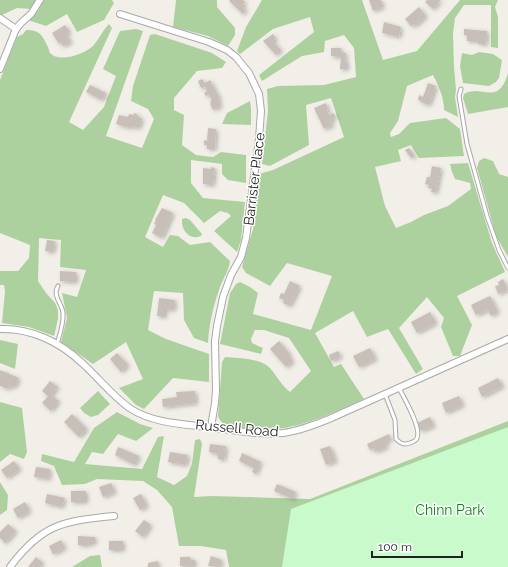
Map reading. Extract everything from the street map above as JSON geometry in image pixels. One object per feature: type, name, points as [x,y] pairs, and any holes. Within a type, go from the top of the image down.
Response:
[{"type":"street","points":[[0,69],[16,29],[30,14],[40,0]]},
{"type":"street","name":"Barrister Place","points":[[120,14],[209,42],[227,50],[249,73],[259,94],[261,111],[259,140],[246,238],[240,257],[223,297],[217,326],[215,341],[216,390],[210,427]]},
{"type":"street","points":[[0,18],[16,29]]},
{"type":"street","name":"Russell Road","points":[[0,329],[28,332],[57,344],[82,362],[119,400],[132,409],[160,421],[245,432],[283,433],[329,419],[508,339]]},
{"type":"street","points":[[10,567],[27,545],[49,530],[74,521],[114,516]]},
{"type":"lane","points":[[461,89],[459,96],[469,151],[491,231],[508,268]]},
{"type":"lane","points":[[57,344],[63,313],[55,291],[58,286]]},
{"type":"lane","points":[[385,394],[395,420],[396,440],[400,444],[414,442],[418,434],[417,428],[399,388]]},
{"type":"green space","points":[[0,0],[36,0],[31,9],[17,8],[0,16]]},
{"type":"green space","points":[[44,0],[112,0],[114,3],[104,20],[77,32],[67,14],[46,26],[28,20],[38,11]]},
{"type":"green space","points":[[176,0],[217,0],[217,7],[235,28],[235,35],[228,46],[208,36],[173,27]]},
{"type":"green space","points":[[262,0],[362,0],[383,60],[417,51],[460,0],[498,0],[495,7],[498,17],[498,48],[491,47],[491,5],[464,5],[455,18],[453,34],[454,67],[456,90],[455,97],[458,117],[444,110],[441,92],[433,75],[407,86],[398,121],[390,133],[391,137],[399,134],[410,123],[446,118],[460,129],[464,156],[419,158],[411,145],[398,150],[401,161],[375,167],[385,206],[396,228],[448,206],[471,189],[470,183],[455,179],[450,164],[468,163],[492,243],[505,272],[457,296],[472,325],[460,356],[453,356],[441,327],[444,318],[427,297],[399,328],[423,369],[416,374],[388,329],[367,337],[353,311],[315,333],[334,367],[341,364],[364,399],[309,422],[286,428],[270,429],[232,427],[220,420],[218,416],[222,362],[225,357],[249,359],[261,362],[270,368],[290,392],[311,371],[289,338],[264,330],[255,330],[251,339],[252,343],[263,348],[261,354],[220,344],[230,293],[236,284],[240,282],[258,293],[253,314],[311,330],[332,276],[287,263],[270,286],[246,273],[242,267],[253,229],[259,174],[273,170],[344,137],[331,98],[306,105],[309,145],[270,166],[262,164],[268,111],[267,89],[278,86],[324,85],[356,77],[354,48],[344,35],[325,41],[324,52],[302,56],[262,81],[259,75],[314,32],[310,17],[273,29],[240,54],[237,51],[246,27]]},
{"type":"green space","points":[[109,24],[112,28],[69,122],[83,130],[104,107],[116,76],[103,69],[120,31],[136,29],[143,31],[106,136],[142,148],[154,119],[148,109],[131,101],[133,86],[150,35],[155,34],[212,53],[226,62],[222,68],[197,71],[174,98],[174,110],[184,115],[182,145],[196,155],[213,157],[221,152],[246,155],[246,183],[228,180],[222,174],[222,164],[191,160],[191,183],[203,198],[245,202],[241,240],[237,252],[214,231],[231,216],[228,213],[220,211],[204,223],[184,203],[163,195],[145,237],[163,247],[170,235],[178,236],[190,245],[210,242],[230,261],[215,303],[210,323],[208,343],[194,338],[184,320],[183,293],[154,291],[148,330],[166,339],[209,354],[209,382],[173,378],[144,409],[136,405],[119,388],[143,379],[126,342],[93,364],[61,342],[67,318],[62,293],[77,297],[86,270],[60,267],[61,240],[39,238],[38,281],[55,303],[58,310],[58,319],[54,336],[29,327],[2,323],[5,291],[4,285],[0,285],[0,271],[18,271],[29,258],[30,245],[0,233],[0,80],[17,37],[23,34],[26,30],[38,32],[46,43],[50,53],[54,56],[65,57],[84,52],[93,46]]},
{"type":"green space","points":[[479,52],[493,54],[502,60],[499,78],[496,82],[489,86],[463,83],[460,66],[462,53],[472,55]]},
{"type":"green space","points":[[508,73],[508,107],[468,114],[463,98],[464,94],[470,91],[494,92],[499,90],[504,84]]},
{"type":"green space","points":[[250,101],[251,125],[222,124],[227,113]]},
{"type":"green space","points":[[484,158],[493,161],[499,174],[508,177],[508,257],[496,236],[477,168],[479,161]]},
{"type":"green space","points":[[186,218],[190,220],[202,234],[201,236],[189,236],[184,231],[182,219]]},
{"type":"green space","points":[[0,340],[18,344],[15,369],[0,363]]},
{"type":"green space","points":[[98,391],[110,404],[98,415],[91,417],[84,413],[80,408]]},
{"type":"green space","points":[[0,402],[22,408],[27,452],[24,459],[10,454],[0,462]]},
{"type":"green space","name":"Chinn Park","points":[[117,412],[140,424],[153,428],[136,441],[118,434],[103,454],[92,452],[85,464],[142,469],[158,437],[164,436],[157,477],[174,485],[187,476],[192,464],[195,440],[200,439],[202,444],[194,497],[212,496],[310,499],[508,421],[508,567],[229,567],[226,550],[201,546],[179,546],[172,507],[157,490],[143,481],[97,479],[85,484],[62,485],[54,466],[41,461],[42,454],[74,462],[94,428]]},
{"type":"green space","name":"Chinn Park","points":[[508,427],[508,567],[282,567],[291,509]]},
{"type":"green space","points":[[0,482],[8,495],[7,510],[0,515]]},
{"type":"green space","points":[[100,555],[102,567],[72,567],[90,556]]},
{"type":"building","points":[[243,0],[245,2],[242,6],[246,10],[243,14],[229,1]]},
{"type":"building","points":[[369,0],[381,0],[383,7],[373,11]]},
{"type":"building","points":[[427,0],[441,0],[433,9],[425,2]]},
{"type":"building","points":[[419,7],[426,16],[415,26],[414,24],[411,26],[405,19]]},
{"type":"building","points":[[384,22],[401,27],[399,37],[382,33]]},
{"type":"building","points":[[65,25],[70,32],[66,34],[71,42],[63,46],[61,42],[59,44],[52,33]]},
{"type":"building","points":[[464,29],[487,31],[486,44],[478,44],[478,41],[467,41],[467,35],[464,35]]},
{"type":"building","points":[[273,34],[276,38],[273,41],[281,50],[276,55],[263,41]]},
{"type":"building","points":[[331,48],[341,48],[341,53],[346,53],[345,62],[347,62],[347,69],[340,69],[341,57],[331,56]]},
{"type":"building","points":[[202,79],[205,83],[210,80],[220,99],[218,100],[221,106],[213,110],[210,104],[210,101],[212,100],[209,95],[206,96],[204,93],[207,91],[205,87],[201,88],[198,81]]},
{"type":"building","points":[[428,83],[436,86],[429,105],[418,100],[419,95],[423,97]]},
{"type":"building","points":[[90,85],[106,93],[102,100],[86,92]]},
{"type":"building","points":[[326,103],[329,115],[333,113],[336,117],[330,120],[333,125],[324,129],[314,108]]},
{"type":"building","points":[[134,113],[137,114],[138,117],[142,118],[139,128],[130,126],[130,128],[116,124],[119,115],[128,117],[129,114],[134,115]]},
{"type":"building","points":[[208,128],[216,129],[215,149],[207,149],[207,145],[204,145],[204,140],[207,141]]},
{"type":"building","points":[[409,148],[415,156],[411,158],[405,150]]},
{"type":"building","points":[[432,166],[441,168],[436,193],[431,192],[432,189],[428,188],[429,185],[425,184],[427,177],[430,177]]},
{"type":"building","points":[[211,167],[215,168],[213,185],[203,184],[203,168],[211,169]]},
{"type":"building","points":[[162,208],[173,213],[162,238],[152,233],[156,225],[154,224],[155,220]]},
{"type":"building","points":[[47,240],[55,241],[53,252],[45,251]]},
{"type":"building","points":[[60,271],[76,272],[76,282],[60,281]]},
{"type":"building","points":[[503,279],[508,290],[498,294],[495,286],[499,285],[498,282]]},
{"type":"building","points":[[290,281],[300,286],[290,306],[283,303],[284,300],[279,298],[281,293],[284,294]]},
{"type":"building","points":[[490,296],[498,312],[491,316],[488,310],[476,315],[471,305]]},
{"type":"building","points":[[159,298],[175,300],[174,310],[165,309],[165,317],[157,316]]},
{"type":"building","points":[[430,312],[436,323],[417,333],[411,322]]},
{"type":"building","points":[[279,341],[290,354],[289,356],[293,361],[286,367],[270,349]]},
{"type":"building","points":[[370,348],[376,359],[359,367],[353,356]]},
{"type":"building","points":[[338,351],[341,357],[331,361],[329,355]]},
{"type":"building","points":[[117,353],[128,365],[121,372],[110,359]]},
{"type":"building","points":[[0,370],[19,378],[15,387],[10,386],[9,389],[0,386]]},
{"type":"building","points":[[498,378],[503,386],[482,397],[478,388]]},
{"type":"building","points":[[50,381],[58,387],[51,395],[59,401],[51,411],[42,403],[48,396],[42,391]]},
{"type":"building","points":[[195,391],[196,403],[163,407],[162,399],[177,397],[176,392]]},
{"type":"building","points":[[459,396],[463,405],[446,413],[442,403]]},
{"type":"building","points":[[72,414],[87,429],[79,437],[64,422]]},
{"type":"building","points":[[430,417],[434,426],[421,431],[417,423]]},
{"type":"building","points":[[389,434],[391,440],[385,442],[387,447],[375,452],[374,448],[370,450],[367,444]]},
{"type":"building","points":[[210,444],[226,446],[224,460],[218,459],[218,454],[209,452]]},
{"type":"building","points":[[330,446],[336,461],[326,465],[320,449]]},
{"type":"building","points":[[118,447],[139,456],[135,465],[115,455]]},
{"type":"building","points":[[170,452],[188,455],[186,465],[168,462]]},
{"type":"building","points":[[242,453],[261,462],[256,474],[252,472],[254,468],[239,461]]},
{"type":"building","points":[[14,461],[20,469],[7,478],[1,470]]},
{"type":"building","points":[[36,467],[50,469],[49,479],[34,477]]},
{"type":"building","points":[[111,483],[115,492],[103,497],[99,487]]},
{"type":"building","points":[[277,484],[296,492],[293,499],[274,491]]},
{"type":"building","points":[[71,491],[86,491],[86,502],[71,502]]},
{"type":"building","points":[[47,494],[65,498],[62,507],[45,503]]},
{"type":"building","points":[[141,494],[147,506],[140,510],[133,498]]},
{"type":"building","points":[[25,502],[30,511],[18,518],[13,509]]},
{"type":"building","points":[[144,520],[151,525],[143,537],[135,531]]},
{"type":"building","points":[[8,524],[16,531],[5,543],[0,538],[0,532]]},
{"type":"building","points":[[78,536],[95,537],[95,543],[90,543],[89,545],[78,545]]},
{"type":"building","points":[[61,540],[65,548],[53,554],[49,546]]},
{"type":"building","points":[[109,541],[123,541],[123,550],[109,550]]},
{"type":"building","points":[[211,556],[222,560],[220,567],[208,566]]},
{"type":"building","points":[[36,557],[43,563],[40,567],[28,567]]},
{"type":"building","points":[[180,557],[190,557],[190,559],[195,560],[195,566],[180,566]]},
{"type":"building","points":[[158,561],[159,567],[148,567],[148,563]]}]
